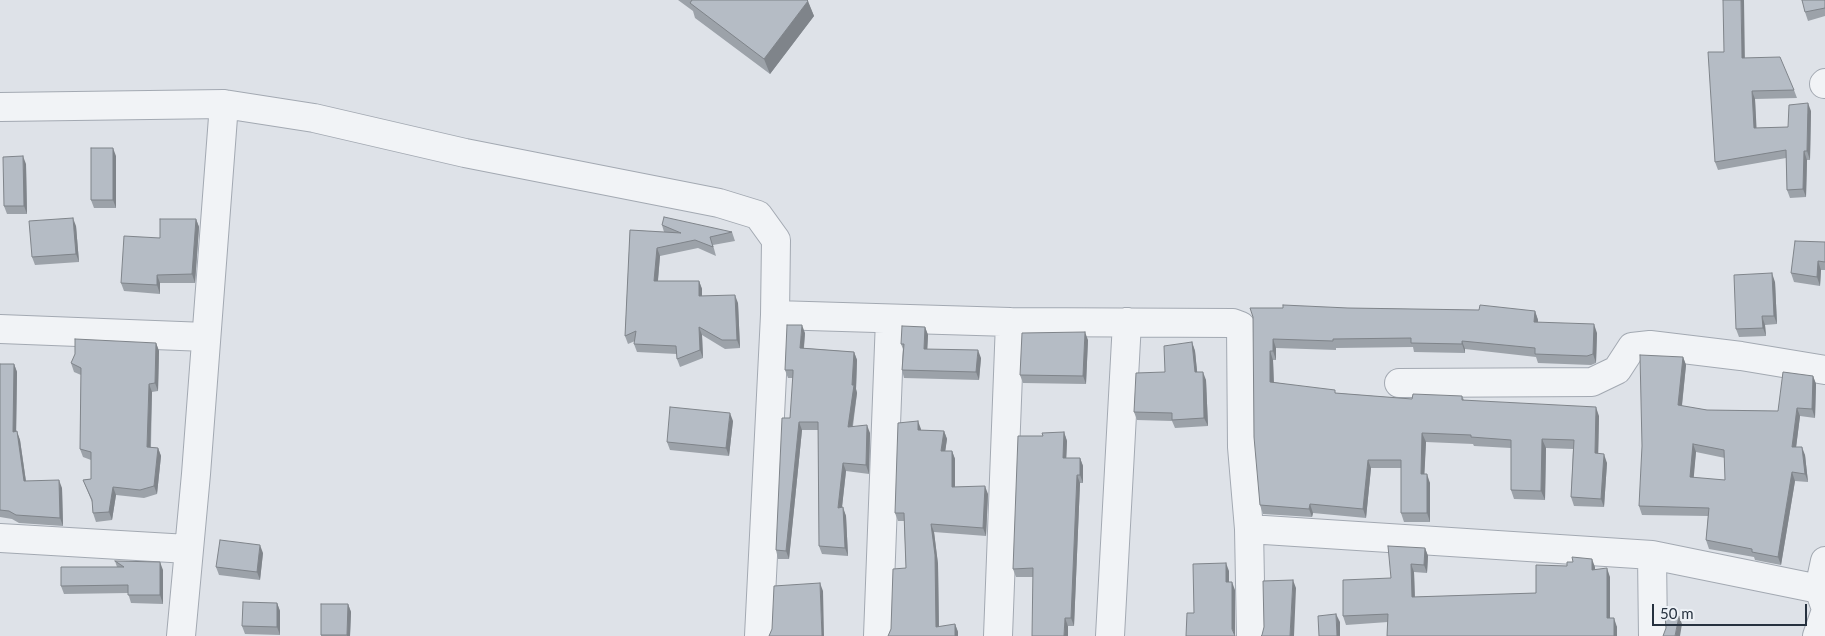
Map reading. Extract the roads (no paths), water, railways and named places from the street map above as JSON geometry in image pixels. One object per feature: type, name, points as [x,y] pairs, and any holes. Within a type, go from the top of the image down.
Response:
[{"type":"street","points":[[181,636],[196,474],[224,104]]},
{"type":"street","points":[[0,107],[224,104],[314,118],[465,153],[719,203],[758,215],[776,240],[758,636]]},
{"type":"street","points":[[774,315],[1010,322],[1232,323],[1241,326],[1242,447],[1250,530],[1251,636]]},
{"type":"street","points":[[878,636],[890,319]]},
{"type":"street","points":[[998,636],[1010,322]]},
{"type":"street","points":[[1110,636],[1127,322]]},
{"type":"street","points":[[0,329],[206,337]]},
{"type":"street","points":[[1399,383],[1592,382],[1617,370],[1632,347],[1650,345],[1741,356],[1825,370]]},
{"type":"street","points":[[1250,530],[1652,554],[1823,603]]},
{"type":"street","points":[[0,538],[188,549]]},
{"type":"street","points":[[1652,554],[1653,636]]},
{"type":"street","points":[[1817,636],[1823,603],[1825,561]]}]
